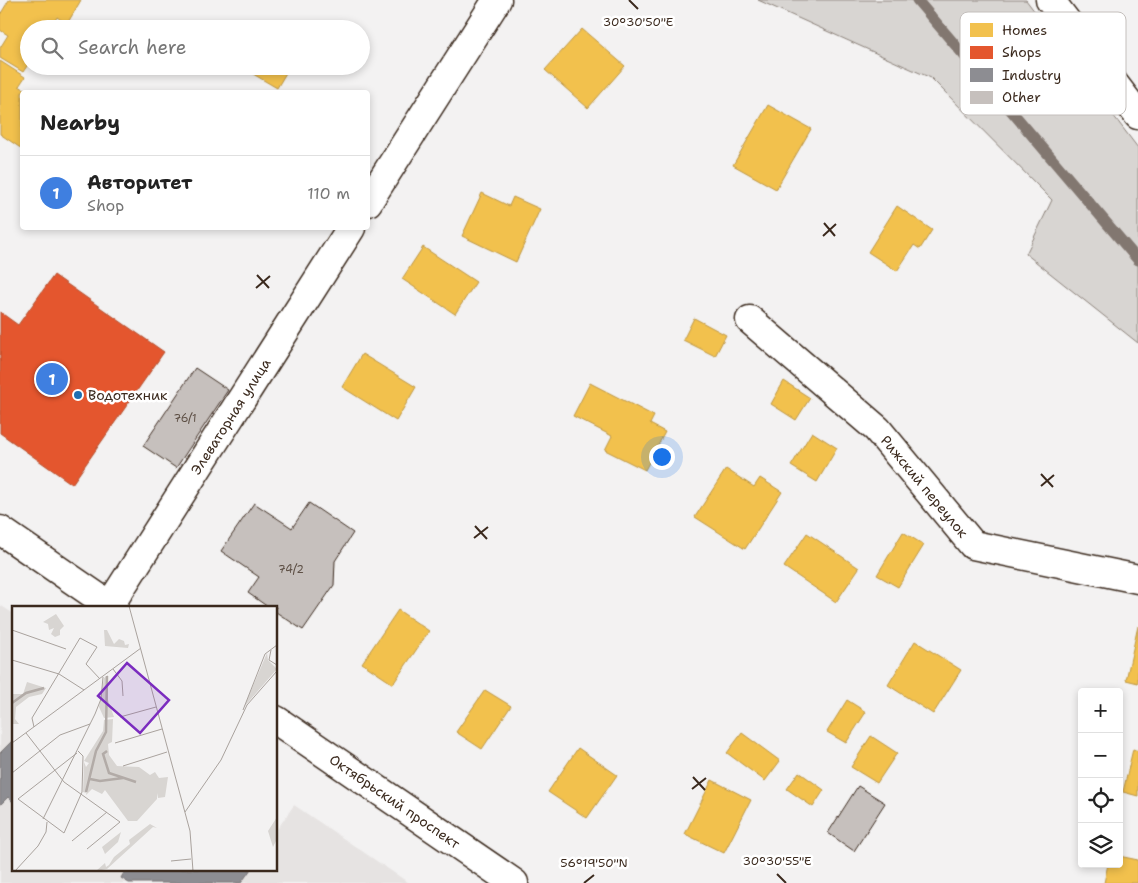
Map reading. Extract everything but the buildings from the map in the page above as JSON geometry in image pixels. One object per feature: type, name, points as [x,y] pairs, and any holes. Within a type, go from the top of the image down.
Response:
[{"type":"street","points":[[370,199],[497,0]]},
{"type":"street","points":[[1050,0],[1059,12]]},
{"type":"street","points":[[1126,99],[1138,115]]},
{"type":"street","name":"Элеваторная улица","points":[[111,606],[351,230]]},
{"type":"street","name":"Рижский переулок","points":[[750,320],[877,429],[973,545],[1138,579]]},
{"type":"street","points":[[0,530],[111,606]]},
{"type":"street","name":"Октябрьский проспект","points":[[278,721],[514,883]]},
{"type":"shaded area","points":[[758,0],[1026,0],[1035,12],[960,12],[960,107],[931,78]]},
{"type":"shaded area","points":[[968,115],[1113,115],[1138,148],[1138,343],[1026,254],[1052,200]]},
{"type":"shaded area","points":[[0,605],[12,613],[12,870],[278,870],[278,828],[294,805],[409,883],[0,883]]},
{"type":"waterway","points":[[917,0],[960,51]]},
{"type":"waterway","points":[[1015,115],[1138,260]]},
{"type":"place","name":"Авторитет","points":[[52,379]]},
{"type":"place","name":"Водотехник","points":[[78,395]]}]
